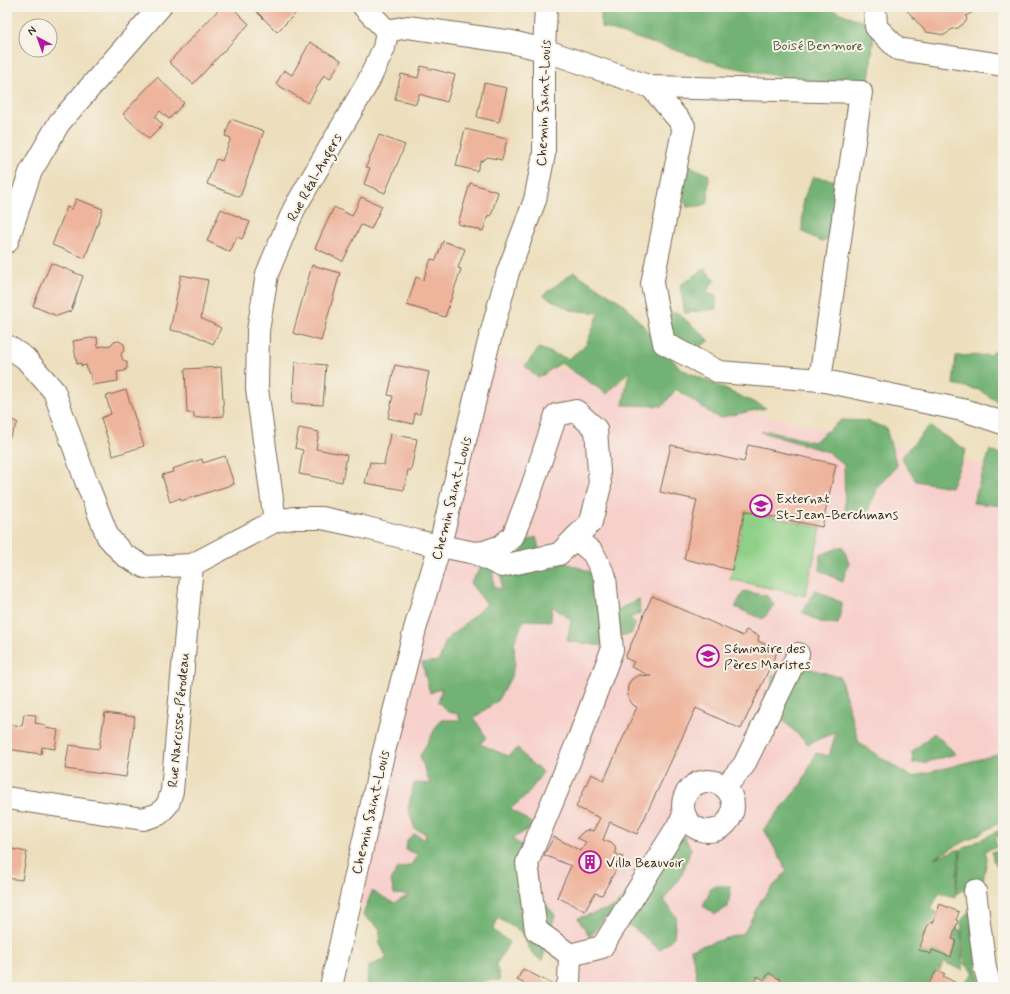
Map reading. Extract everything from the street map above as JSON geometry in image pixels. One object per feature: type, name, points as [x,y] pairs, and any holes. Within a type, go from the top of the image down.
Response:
[{"type":"street","points":[[7,242],[30,173],[59,123],[160,7]]},
{"type":"street","points":[[364,7],[386,32],[408,27],[512,42],[544,50],[651,87],[861,92],[820,380]]},
{"type":"street","name":"Chemin Saint-Louis","points":[[331,987],[381,763],[415,629],[440,545],[486,353],[508,272],[536,200],[544,154],[544,50],[546,7]]},
{"type":"street","points":[[875,7],[876,26],[898,49],[1003,65]]},
{"type":"street","name":"Rue Réal-Angers","points":[[275,521],[257,390],[258,331],[268,274],[294,209],[368,82],[384,48],[386,32]]},
{"type":"street","points":[[651,87],[684,126],[652,284],[664,343],[719,372],[820,380],[967,411],[1003,423]]},
{"type":"street","points":[[7,346],[25,358],[54,391],[86,481],[108,537],[124,555],[145,567],[192,565],[275,521],[294,518],[322,518],[475,553],[502,566],[559,554],[591,522],[600,486],[596,429],[576,411],[556,415],[531,490],[513,536],[501,546],[484,552],[475,553]]},
{"type":"street","points":[[570,955],[536,930],[527,862],[579,738],[612,650],[605,577],[593,553],[575,538]]},
{"type":"street","name":"Rue Narcisse-Pérodeau","points":[[7,798],[143,819],[159,814],[168,804],[172,791],[192,565]]},
{"type":"street","points":[[725,787],[744,765],[798,654]]},
{"type":"street","points":[[709,780],[717,782],[725,787],[730,793],[733,805],[730,817],[726,824],[711,831],[695,828],[689,823],[684,816],[682,808],[683,799],[687,791],[693,785],[700,781],[709,780]]},
{"type":"street","points":[[570,955],[602,947],[684,816]]},
{"type":"street","points":[[975,891],[990,987]]},
{"type":"street","points":[[567,987],[569,982],[570,955]]},
{"type":"shaded area","name":"Séminaire des Pères Maristes","points":[[486,353],[1003,469],[1003,782],[878,767],[751,987],[577,987],[570,955],[487,907],[468,948],[351,899]]},
{"type":"green space","name":"Boisé Benmore","points":[[601,7],[825,7],[875,26],[867,99],[844,89],[726,66],[601,27]]},
{"type":"green space","points":[[686,164],[709,175],[708,203],[700,206],[687,207],[679,185]]},
{"type":"green space","points":[[813,177],[839,181],[849,227],[822,242],[802,231],[803,200]]},
{"type":"green space","points":[[705,269],[715,280],[706,292],[716,297],[716,309],[685,313],[680,285]]},
{"type":"green space","points":[[574,272],[624,304],[681,369],[766,408],[718,418],[676,389],[663,406],[623,405],[629,371],[607,394],[561,363],[538,378],[525,366],[539,348],[568,359],[586,345],[599,313],[570,310],[543,295]]},
{"type":"green space","points":[[666,313],[678,313],[709,340],[697,350],[670,339]]},
{"type":"green space","points":[[1003,345],[1003,403],[1001,404],[979,390],[953,384],[956,356],[990,355]]},
{"type":"green space","points":[[842,420],[867,421],[886,428],[897,466],[879,485],[867,513],[845,510],[844,465],[828,452],[761,432],[770,431],[813,442]]},
{"type":"green space","points":[[929,426],[966,450],[951,487],[916,481],[901,458]]},
{"type":"green space","points":[[990,450],[1003,456],[1003,506],[973,503]]},
{"type":"green space","points":[[745,511],[821,528],[805,596],[730,579]]},
{"type":"green space","points":[[536,537],[540,553],[552,569],[563,562],[602,576],[602,646],[567,641],[571,620],[552,606],[551,621],[524,620],[514,642],[515,664],[510,679],[497,701],[474,718],[486,737],[480,744],[508,756],[518,748],[527,760],[543,772],[527,795],[510,809],[535,825],[512,839],[521,845],[533,863],[540,898],[555,915],[542,961],[532,953],[520,931],[498,918],[493,930],[509,942],[496,964],[500,980],[486,980],[481,987],[370,987],[367,982],[368,967],[387,958],[379,942],[380,929],[363,915],[372,891],[394,903],[410,895],[394,894],[391,881],[397,869],[411,865],[418,854],[406,850],[407,840],[415,834],[426,840],[425,833],[415,829],[408,809],[414,783],[430,784],[420,756],[440,720],[461,720],[458,714],[448,712],[438,702],[442,688],[430,693],[422,663],[439,661],[446,640],[487,604],[470,583],[483,565],[492,563],[494,587],[501,589],[503,560],[517,560],[527,541]]},
{"type":"green space","points":[[843,546],[849,564],[842,582],[820,570],[820,555]]},
{"type":"green space","points":[[815,590],[842,603],[838,624],[820,622],[802,612]]},
{"type":"green space","points":[[744,591],[767,596],[774,605],[763,619],[735,607]]},
{"type":"green space","points":[[639,599],[640,614],[629,618],[636,623],[631,634],[620,636],[615,611]]},
{"type":"green space","points":[[807,668],[840,677],[859,743],[911,777],[1003,753],[1003,821],[934,858],[960,849],[955,897],[939,893],[931,909],[961,931],[963,970],[943,962],[933,987],[699,987],[691,949],[744,933],[761,900],[787,871],[764,829],[802,783],[816,753],[829,756],[836,732],[808,744],[772,710],[772,675]]},
{"type":"green space","points":[[934,733],[956,754],[927,762],[913,763],[912,752]]},
{"type":"green space","points":[[1003,828],[1003,864],[998,867],[993,860],[992,852],[999,852],[1000,839],[997,834],[995,841],[997,846],[985,851],[987,859],[982,886],[965,889],[956,894],[961,850]]},
{"type":"green space","points":[[680,829],[691,849],[682,874],[664,900],[676,917],[674,937],[660,950],[634,928],[605,917],[590,937],[578,918],[615,907]]},
{"type":"green space","points":[[712,886],[731,886],[728,907],[715,914],[703,906]]},
{"type":"green space","points":[[970,910],[980,987],[961,987],[961,985],[974,972],[965,964],[961,921]]},
{"type":"building","points":[[221,7],[232,7],[249,24],[193,84],[169,62]]},
{"type":"building","points":[[252,7],[294,7],[298,11],[277,32]]},
{"type":"building","points":[[904,7],[974,7],[973,12],[966,16],[967,20],[958,28],[952,29],[945,35],[926,32]]},
{"type":"building","points":[[310,42],[341,60],[330,79],[324,75],[308,103],[276,84],[284,70],[292,75]]},
{"type":"building","points":[[421,66],[455,75],[447,102],[419,94],[416,104],[395,99],[401,74],[418,78]]},
{"type":"building","points":[[157,77],[184,103],[169,119],[160,111],[155,117],[163,125],[149,139],[123,114]]},
{"type":"building","points":[[484,83],[507,88],[499,122],[477,117]]},
{"type":"building","points":[[231,119],[264,131],[240,197],[207,184],[216,159],[222,161],[231,138],[225,136]]},
{"type":"building","points":[[465,129],[507,139],[502,160],[488,157],[480,162],[477,171],[456,166]]},
{"type":"building","points":[[379,135],[405,145],[385,193],[364,184],[370,168],[366,167]]},
{"type":"building","points":[[470,183],[498,192],[491,216],[488,215],[483,231],[458,224]]},
{"type":"building","points":[[361,197],[382,206],[371,229],[361,225],[343,261],[315,248],[334,207],[352,216]]},
{"type":"building","points":[[76,199],[103,209],[85,258],[52,245],[67,207],[72,209]]},
{"type":"building","points":[[221,209],[250,222],[242,239],[237,237],[230,252],[207,241]]},
{"type":"building","points":[[443,241],[465,249],[458,268],[461,269],[445,317],[407,305],[416,277],[423,280],[431,259],[436,260]]},
{"type":"building","points":[[51,263],[83,276],[71,311],[57,316],[33,306]]},
{"type":"building","points":[[312,265],[340,273],[321,341],[293,333]]},
{"type":"building","points":[[181,275],[208,280],[201,318],[221,328],[213,344],[192,334],[170,330]]},
{"type":"building","points":[[97,337],[98,347],[111,345],[113,342],[119,341],[124,344],[125,349],[121,354],[123,360],[127,362],[127,367],[125,371],[117,372],[118,381],[92,385],[90,373],[88,373],[86,365],[81,366],[81,363],[77,364],[73,341]]},
{"type":"building","points":[[295,362],[326,365],[323,405],[292,403]]},
{"type":"building","points":[[395,365],[429,372],[420,414],[415,413],[413,424],[388,418],[393,396],[388,395]]},
{"type":"building","points":[[221,367],[224,416],[194,418],[194,413],[187,413],[185,369]]},
{"type":"building","points":[[126,390],[144,446],[113,456],[101,418],[111,414],[106,396]]},
{"type":"building","points":[[7,417],[18,423],[8,440],[7,440]]},
{"type":"building","points":[[299,428],[319,432],[316,449],[347,455],[342,482],[299,474],[303,450],[295,448]]},
{"type":"building","points":[[390,434],[417,439],[411,470],[408,470],[404,490],[365,483],[370,462],[384,465]]},
{"type":"building","name":"Externat St-Jean-Berchmans","points":[[671,445],[744,462],[748,445],[836,464],[822,527],[745,511],[732,570],[684,559],[697,500],[660,492]]},
{"type":"building","points":[[225,456],[234,484],[181,501],[180,498],[170,502],[162,475],[173,472],[172,469],[202,459],[203,463]]},
{"type":"building","points":[[652,596],[743,636],[746,630],[759,636],[758,641],[778,650],[741,729],[696,708],[637,834],[610,822],[603,840],[611,843],[615,847],[616,854],[623,857],[602,895],[595,893],[585,911],[557,897],[571,866],[544,855],[554,837],[581,851],[586,842],[577,838],[584,831],[593,831],[600,818],[576,807],[591,774],[604,780],[637,707],[633,705],[627,696],[628,685],[631,680],[640,675],[651,676],[631,667],[634,662],[625,658]]},
{"type":"building","points":[[105,713],[135,717],[126,777],[65,769],[69,745],[99,749]]},
{"type":"building","points":[[24,714],[36,715],[35,723],[46,725],[45,728],[58,730],[55,749],[42,747],[41,754],[7,749],[7,724],[22,726]]},
{"type":"building","points":[[7,848],[27,852],[22,880],[7,878]]},
{"type":"building","points":[[940,904],[959,912],[956,920],[958,921],[952,939],[956,940],[951,957],[932,950],[931,954],[919,950],[927,927],[931,922],[933,923]]},
{"type":"building","points":[[523,969],[558,987],[531,987],[517,980]]},
{"type":"building","points":[[937,970],[945,974],[943,976],[958,984],[957,987],[927,987]]},
{"type":"building","points":[[769,973],[781,980],[777,987],[751,987],[758,976],[764,980]]},
{"type":"place","name":"Externat St-Jean-Berchmans","points":[[761,506]]},
{"type":"place","name":"Séminaire des Pères Maristes","points":[[708,656]]},
{"type":"place","name":"Villa Beauvoir","points":[[590,862]]}]
